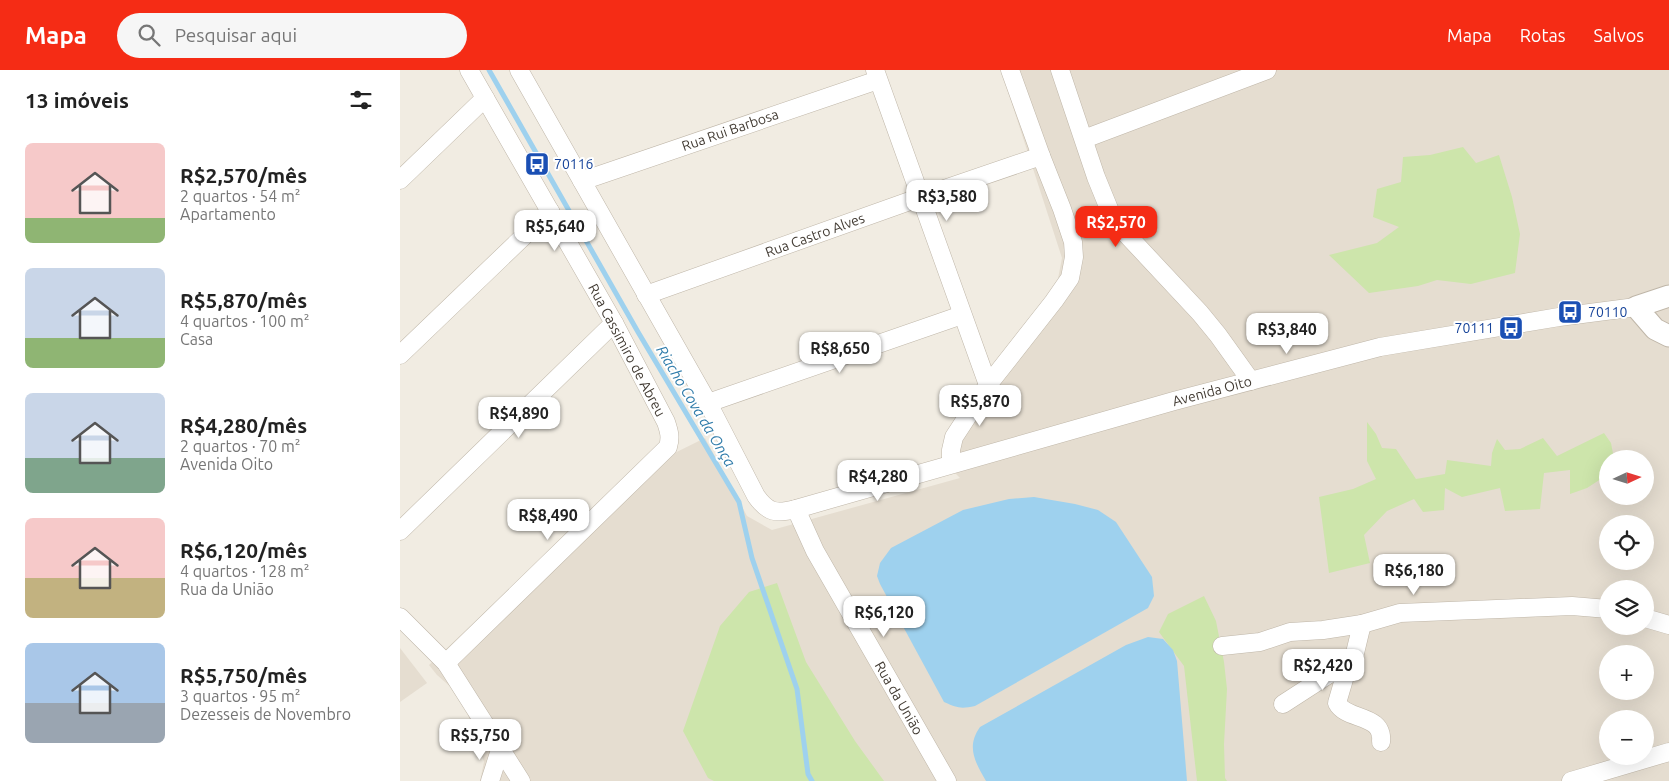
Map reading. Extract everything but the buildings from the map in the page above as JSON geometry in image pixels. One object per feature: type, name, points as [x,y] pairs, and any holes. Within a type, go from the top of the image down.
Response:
[{"type":"street","name":"Rua Cassimiro de Abreu","points":[[446,663],[668,447],[670,434],[666,422],[614,323],[468,70]]},
{"type":"street","points":[[521,70],[708,403],[761,503],[765,507],[777,512],[796,509]]},
{"type":"street","points":[[951,463],[954,437],[988,385],[1070,278],[1074,257],[1073,242],[1010,70]]},
{"type":"street","points":[[1060,70],[1114,221],[1218,334],[1251,381]]},
{"type":"street","points":[[1084,139],[1267,70]]},
{"type":"street","points":[[877,75],[988,385]]},
{"type":"street","name":"Rua Rui Barbosa","points":[[582,181],[877,75]]},
{"type":"street","points":[[400,180],[485,98]]},
{"type":"street","name":"Rua Castro Alves","points":[[646,295],[921,196],[1040,156]]},
{"type":"street","points":[[400,355],[550,211]]},
{"type":"street","points":[[1669,296],[1636,307],[1655,329],[1669,336]]},
{"type":"street","name":"Avenida Oito","points":[[796,509],[951,463],[1380,347],[1560,316],[1636,307]]},
{"type":"street","points":[[708,403],[962,315]]},
{"type":"street","points":[[400,531],[614,323]]},
{"type":"street","name":"Rua da União","points":[[796,509],[815,551],[947,781]]},
{"type":"street","points":[[1222,646],[1252,644],[1290,632],[1323,630],[1362,624],[1400,613],[1572,606],[1599,608]]},
{"type":"street","points":[[400,616],[446,663],[521,781]]},
{"type":"street","points":[[1654,621],[1669,626]]},
{"type":"street","points":[[1362,624],[1355,653],[1347,669],[1337,703],[1344,711],[1370,721],[1378,727],[1382,735],[1380,742]]},
{"type":"street","points":[[1283,704],[1334,671],[1347,669]]},
{"type":"street","points":[[490,781],[500,750]]},
{"type":"street","points":[[1571,781],[1669,752]]},
{"type":"shaded area","points":[[1001,70],[1669,70],[1669,781],[480,781],[484,762],[462,697],[437,675],[429,665],[630,475],[705,438],[747,516],[772,530],[960,478],[942,460],[1055,294],[1062,258]]},
{"type":"shaded area","points":[[400,648],[427,683],[400,702]]},
{"type":"green space","points":[[1463,147],[1476,163],[1499,155],[1512,197],[1520,234],[1515,273],[1471,284],[1437,280],[1418,286],[1369,293],[1329,255],[1377,243],[1399,227],[1373,217],[1377,189],[1401,182],[1403,157],[1430,155]]},
{"type":"green space","points":[[1367,422],[1376,434],[1382,448],[1396,449],[1416,479],[1445,474],[1447,460],[1491,466],[1492,453],[1497,439],[1505,450],[1520,449],[1543,438],[1557,456],[1604,433],[1611,443],[1612,450],[1599,450],[1599,480],[1587,488],[1570,494],[1570,470],[1544,473],[1540,509],[1505,511],[1500,488],[1462,497],[1445,488],[1444,510],[1423,512],[1414,499],[1387,511],[1364,535],[1370,563],[1329,573],[1319,497],[1353,489],[1376,479],[1367,461]]},
{"type":"green space","points":[[777,583],[806,662],[855,741],[884,781],[714,781],[708,778],[683,731],[720,626],[749,592]]},
{"type":"green space","points":[[1204,596],[1216,621],[1224,662],[1227,689],[1224,744],[1225,778],[1227,781],[1197,781],[1184,666],[1159,632],[1168,614]]},
{"type":"water","points":[[1034,497],[1098,510],[1116,522],[1152,577],[1154,596],[1148,608],[975,706],[962,708],[952,706],[944,702],[880,584],[877,576],[880,563],[891,548],[963,510],[1009,499]]},
{"type":"water","points":[[1148,637],[1163,639],[1173,650],[1177,661],[1187,781],[986,781],[978,767],[973,748],[973,741],[980,727],[1126,645]]},
{"type":"waterway","name":"Riacho Cova da Onça","points":[[489,70],[638,332],[739,502],[752,558],[797,689],[808,774],[812,781]]},
{"type":"place","name":"70116","points":[[537,164]]},
{"type":"place","name":"70110","points":[[1570,312]]},
{"type":"place","name":"70111","points":[[1511,328]]}]
